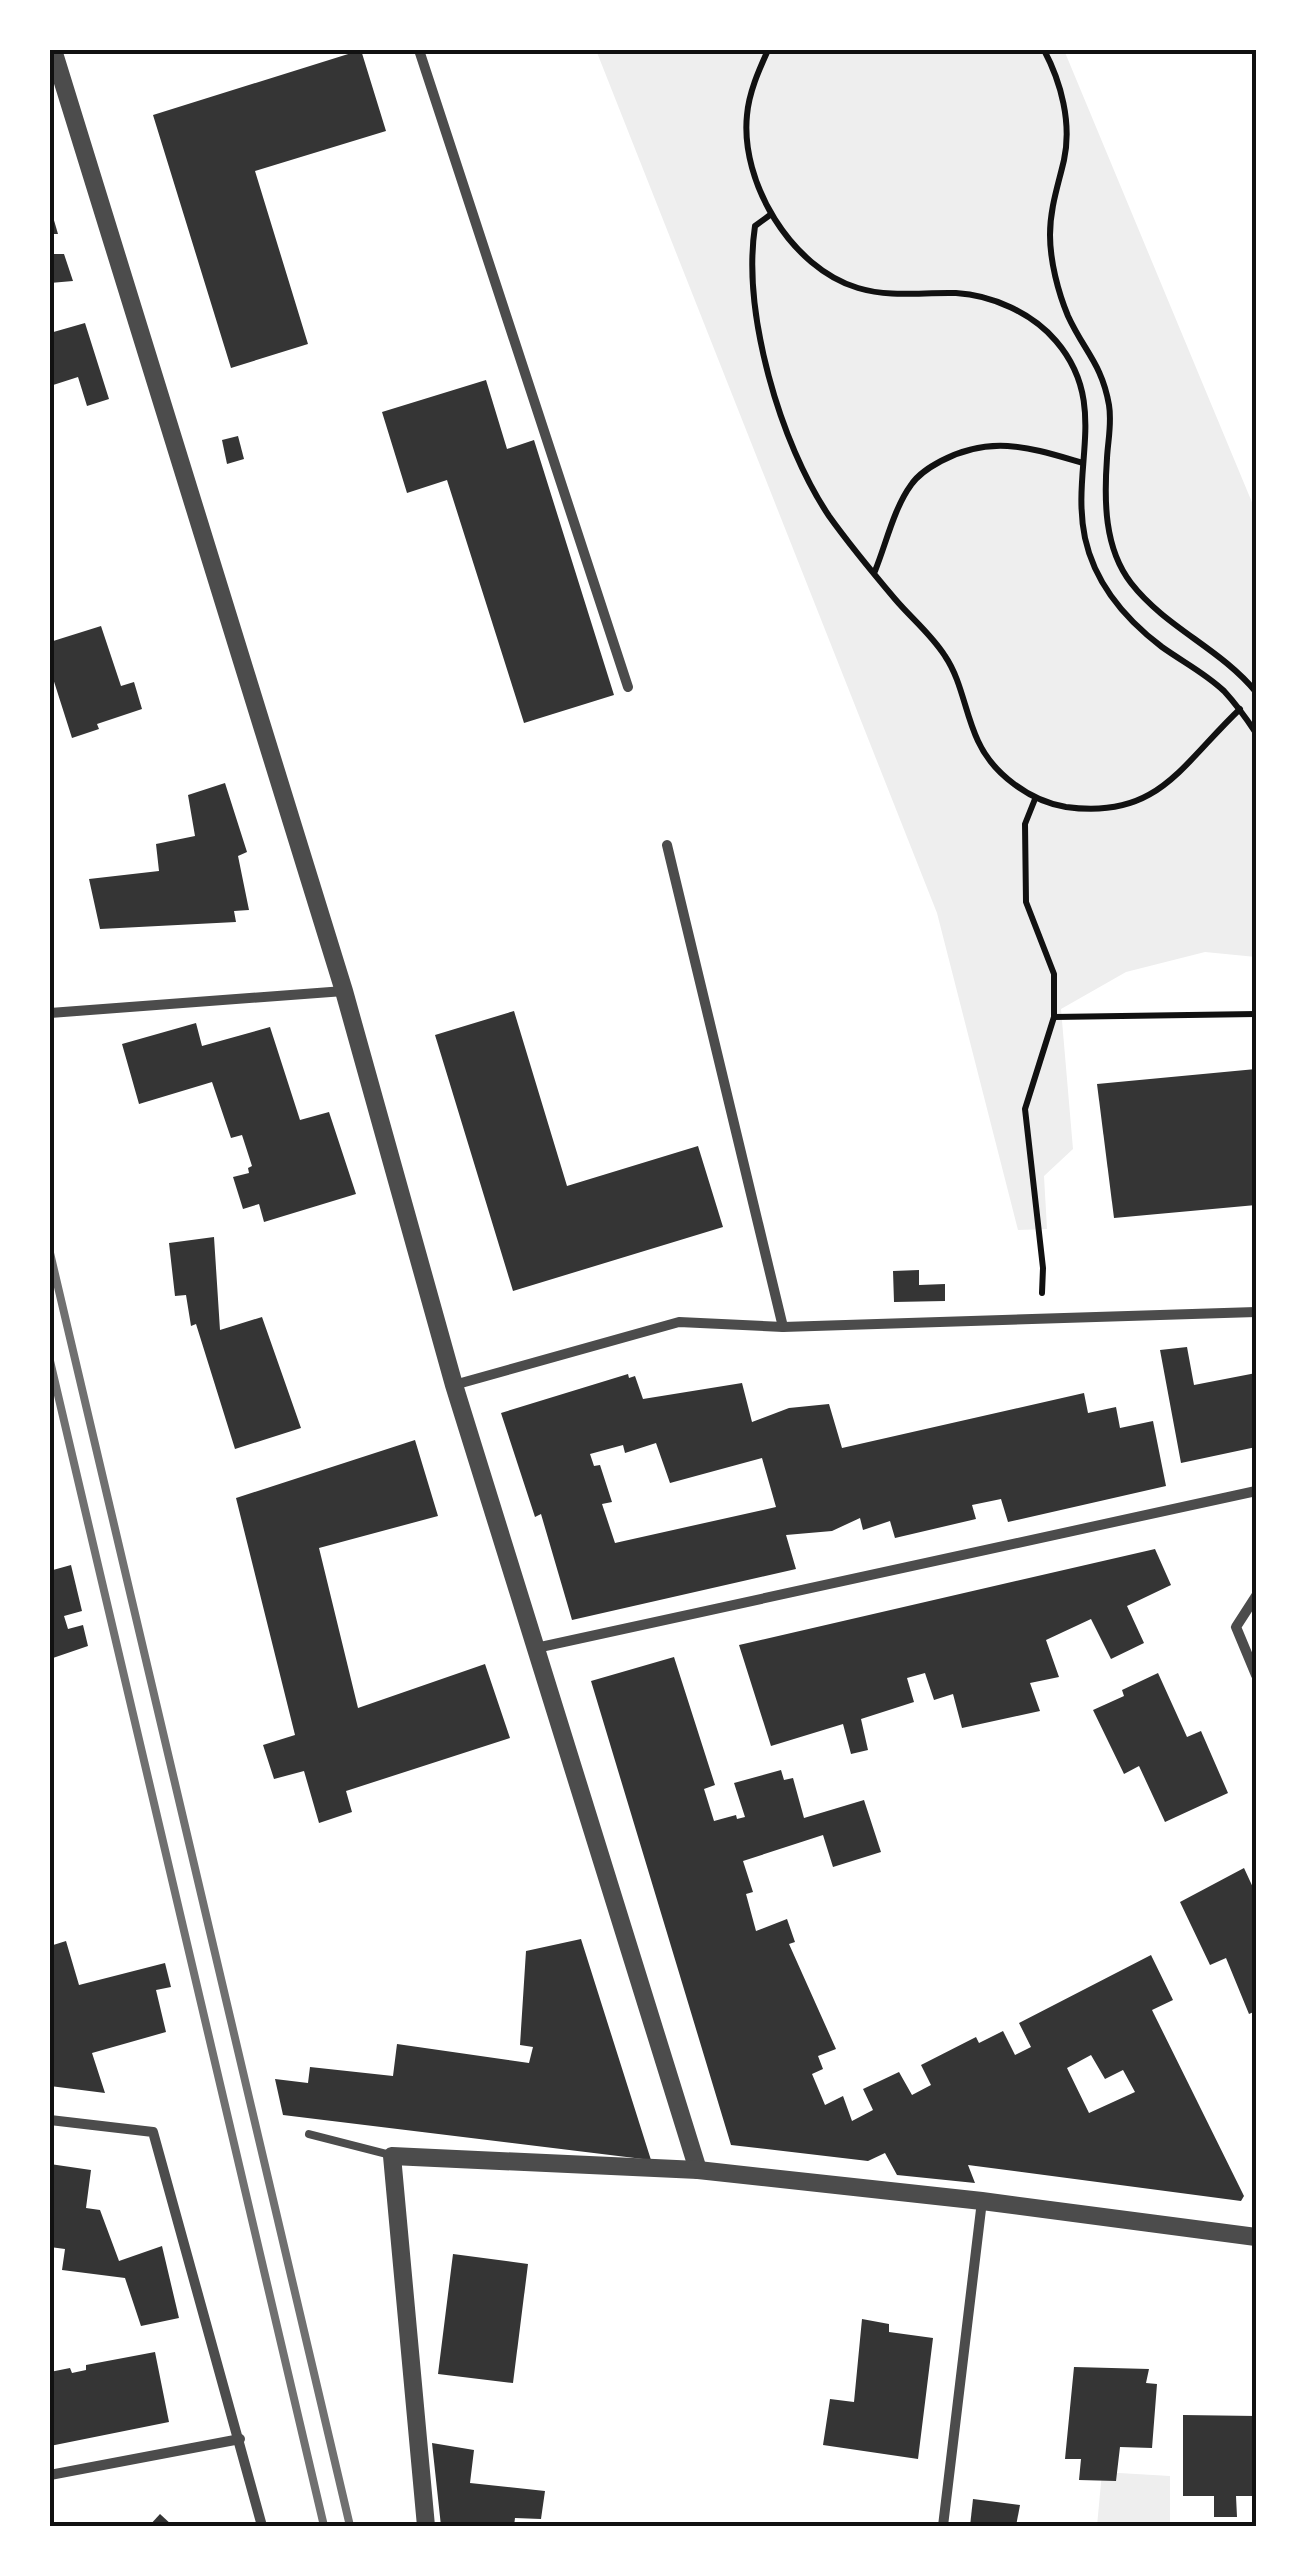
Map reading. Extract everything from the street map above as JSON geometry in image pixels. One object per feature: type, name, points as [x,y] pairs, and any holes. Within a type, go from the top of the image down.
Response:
[{"type":"street","points":[[53,50],[344,991],[454,1385],[698,2170]]},
{"type":"street","points":[[419,50],[628,687]]},
{"type":"street","points":[[667,845],[782,1327]]},
{"type":"street","points":[[50,1014],[344,991]]},
{"type":"street","points":[[454,1385],[679,1322],[782,1327],[1256,1312]]},
{"type":"street","points":[[536,1648],[1256,1491]]},
{"type":"street","points":[[1256,1596],[1236,1628],[1256,1675]]},
{"type":"street","points":[[50,2120],[153,2132],[262,2526]]},
{"type":"street","points":[[426,2526],[392,2156],[698,2170],[982,2201],[1256,2237]]},
{"type":"street","points":[[943,2526],[982,2201]]},
{"type":"street","points":[[50,2475],[240,2439]]},
{"type":"lane","points":[[308,2134],[392,2156]]},
{"type":"path","points":[[768,50],[756,77],[747,115],[749,150],[762,202],[783,233],[816,264],[854,287],[893,296],[957,293],[992,300],[1026,315],[1056,341],[1077,374],[1087,407],[1083,463],[1085,536],[1095,569],[1107,592],[1132,622],[1222,690],[1256,733]]},
{"type":"path","points":[[1044,50],[1059,83],[1066,117],[1065,157],[1053,194],[1050,236],[1055,276],[1069,317],[1104,379],[1110,416],[1106,512],[1111,543],[1128,580],[1163,618],[1212,650],[1256,692]]},
{"type":"path","points":[[770,214],[755,226],[751,254],[761,335],[781,412],[803,467],[828,515],[896,600],[934,638],[951,664],[979,744],[1007,778],[1035,799],[1064,806],[1100,810],[1136,804],[1173,781],[1199,748],[1240,709]]},
{"type":"path","points":[[874,572],[910,485],[928,468],[951,456],[988,444],[1019,446],[1083,463]]},
{"type":"path","points":[[1035,799],[1026,824],[1026,902],[1054,974],[1054,1017],[1025,1110],[1043,1268],[1042,1319]]},
{"type":"path","points":[[1054,1017],[1256,1014]]},
{"type":"shaded area","points":[[596,50],[1064,50],[1256,512],[1256,957],[1205,952],[1126,972],[1061,1009],[1073,1149],[1044,1176],[1047,1229],[1018,1230],[937,913]]},
{"type":"shaded area","points":[[1102,2472],[1170,2476],[1170,2526],[1097,2526]]},
{"type":"building","points":[[361,50],[386,131],[255,171],[308,344],[231,368],[153,115]]},
{"type":"building","points":[[51,210],[58,234],[50,234]]},
{"type":"building","points":[[50,254],[64,254],[73,281],[50,283]]},
{"type":"building","points":[[85,323],[109,399],[87,406],[78,377],[50,386],[50,333]]},
{"type":"building","points":[[486,380],[507,449],[534,440],[614,695],[524,723],[447,480],[407,493],[382,412]]},
{"type":"building","points":[[238,436],[244,459],[227,464],[222,440]]},
{"type":"building","points":[[101,626],[121,686],[134,682],[142,709],[97,724],[99,729],[72,738],[50,669],[50,642]]},
{"type":"building","points":[[225,783],[247,852],[238,856],[249,910],[234,911],[236,922],[100,929],[89,879],[159,871],[156,844],[195,836],[188,795]]},
{"type":"building","points":[[514,1011],[567,1186],[698,1146],[723,1227],[513,1291],[435,1035]]},
{"type":"building","points":[[196,1023],[202,1046],[270,1027],[300,1120],[329,1112],[356,1194],[264,1222],[259,1204],[243,1209],[233,1177],[249,1173],[252,1166],[242,1135],[231,1138],[212,1082],[139,1104],[122,1044]]},
{"type":"building","points":[[1256,1069],[1256,1205],[1114,1218],[1097,1084]]},
{"type":"building","points":[[214,1237],[220,1330],[262,1317],[301,1428],[235,1449],[196,1324],[191,1326],[186,1295],[175,1296],[169,1243]]},
{"type":"building","points":[[919,1270],[919,1285],[945,1284],[945,1301],[894,1302],[893,1271]]},
{"type":"building","points":[[1187,1347],[1194,1385],[1256,1373],[1256,1447],[1181,1463],[1160,1350]]},
{"type":"building","points":[[628,1374],[629,1378],[635,1376],[643,1399],[742,1383],[752,1422],[789,1408],[829,1404],[842,1448],[1084,1393],[1088,1413],[1116,1407],[1120,1428],[1153,1421],[1166,1486],[1008,1522],[1001,1499],[972,1505],[976,1519],[895,1538],[890,1521],[863,1530],[860,1518],[832,1531],[786,1535],[796,1569],[572,1620],[541,1514],[535,1517],[501,1413]],"holes":[[[656,1443],[670,1483],[762,1458],[776,1507],[615,1543],[602,1504],[612,1502],[600,1465],[594,1466],[590,1454],[623,1445],[625,1453]]]},
{"type":"building","points":[[415,1440],[438,1516],[319,1548],[358,1708],[485,1664],[510,1738],[346,1791],[352,1812],[319,1823],[304,1771],[274,1779],[263,1745],[295,1735],[236,1498]]},
{"type":"building","points":[[1155,1549],[1171,1585],[1127,1606],[1144,1643],[1111,1659],[1091,1619],[1046,1640],[1059,1677],[1030,1683],[1040,1711],[962,1728],[953,1694],[934,1700],[925,1673],[907,1678],[914,1702],[861,1719],[868,1750],[851,1754],[843,1724],[771,1746],[739,1645]]},
{"type":"building","points":[[50,1562],[53,1570],[71,1565],[82,1611],[64,1616],[68,1629],[83,1625],[88,1646],[50,1659]]},
{"type":"building","points":[[674,1657],[715,1785],[704,1789],[714,1821],[736,1815],[737,1819],[745,1817],[734,1783],[781,1770],[784,1780],[793,1778],[804,1818],[864,1800],[881,1852],[833,1867],[823,1835],[743,1861],[753,1892],[746,1894],[756,1931],[787,1919],[795,1942],[789,1944],[836,2049],[818,2056],[823,2069],[812,2074],[825,2105],[843,2096],[852,2121],[873,2110],[863,2089],[899,2072],[912,2095],[931,2085],[921,2065],[976,2037],[979,2043],[1003,2031],[1015,2055],[1031,2047],[1019,2023],[1151,1955],[1173,2000],[1152,2010],[1244,2196],[1241,2201],[968,2165],[975,2183],[897,2175],[885,2153],[868,2161],[731,2145],[591,1681]],"holes":[[[1091,2055],[1105,2079],[1123,2070],[1135,2092],[1089,2113],[1067,2068]]]},
{"type":"building","points":[[1158,1673],[1187,1737],[1201,1731],[1228,1793],[1165,1822],[1139,1766],[1124,1774],[1093,1710],[1124,1696],[1122,1690]]},
{"type":"building","points":[[1244,1868],[1256,1894],[1256,2011],[1249,2014],[1226,1958],[1210,1965],[1180,1902]]},
{"type":"building","points":[[581,1939],[651,2160],[283,2115],[275,2079],[308,2083],[310,2067],[393,2076],[397,2044],[529,2063],[533,2047],[520,2045],[526,1951]]},
{"type":"building","points":[[66,1941],[79,1985],[165,1963],[171,1987],[156,1990],[166,2032],[92,2053],[105,2093],[50,2086],[50,1946]]},
{"type":"building","points":[[50,2164],[91,2170],[86,2208],[100,2210],[119,2261],[162,2246],[179,2318],[141,2326],[125,2278],[62,2270],[65,2249],[50,2247]]},
{"type":"building","points":[[453,2254],[528,2264],[513,2383],[438,2374]]},
{"type":"building","points":[[862,2319],[889,2324],[889,2332],[933,2338],[918,2459],[823,2445],[830,2399],[854,2402]]},
{"type":"building","points":[[155,2352],[169,2422],[50,2446],[50,2372],[70,2368],[72,2373],[86,2370],[86,2365]]},
{"type":"building","points":[[1074,2367],[1149,2369],[1146,2383],[1157,2384],[1152,2448],[1120,2447],[1116,2481],[1079,2480],[1081,2459],[1065,2459]]},
{"type":"building","points":[[1183,2415],[1256,2416],[1256,2496],[1236,2496],[1237,2517],[1214,2517],[1214,2496],[1183,2496]]},
{"type":"building","points":[[432,2443],[474,2450],[470,2483],[545,2491],[541,2519],[515,2518],[514,2526],[441,2526]]},
{"type":"building","points":[[973,2499],[1020,2505],[1016,2526],[970,2526]]},
{"type":"building","points":[[160,2514],[173,2526],[149,2526]]},
{"type":"railway","points":[[50,1253],[350,2526]]},
{"type":"railway","points":[[50,1361],[324,2526]]}]
